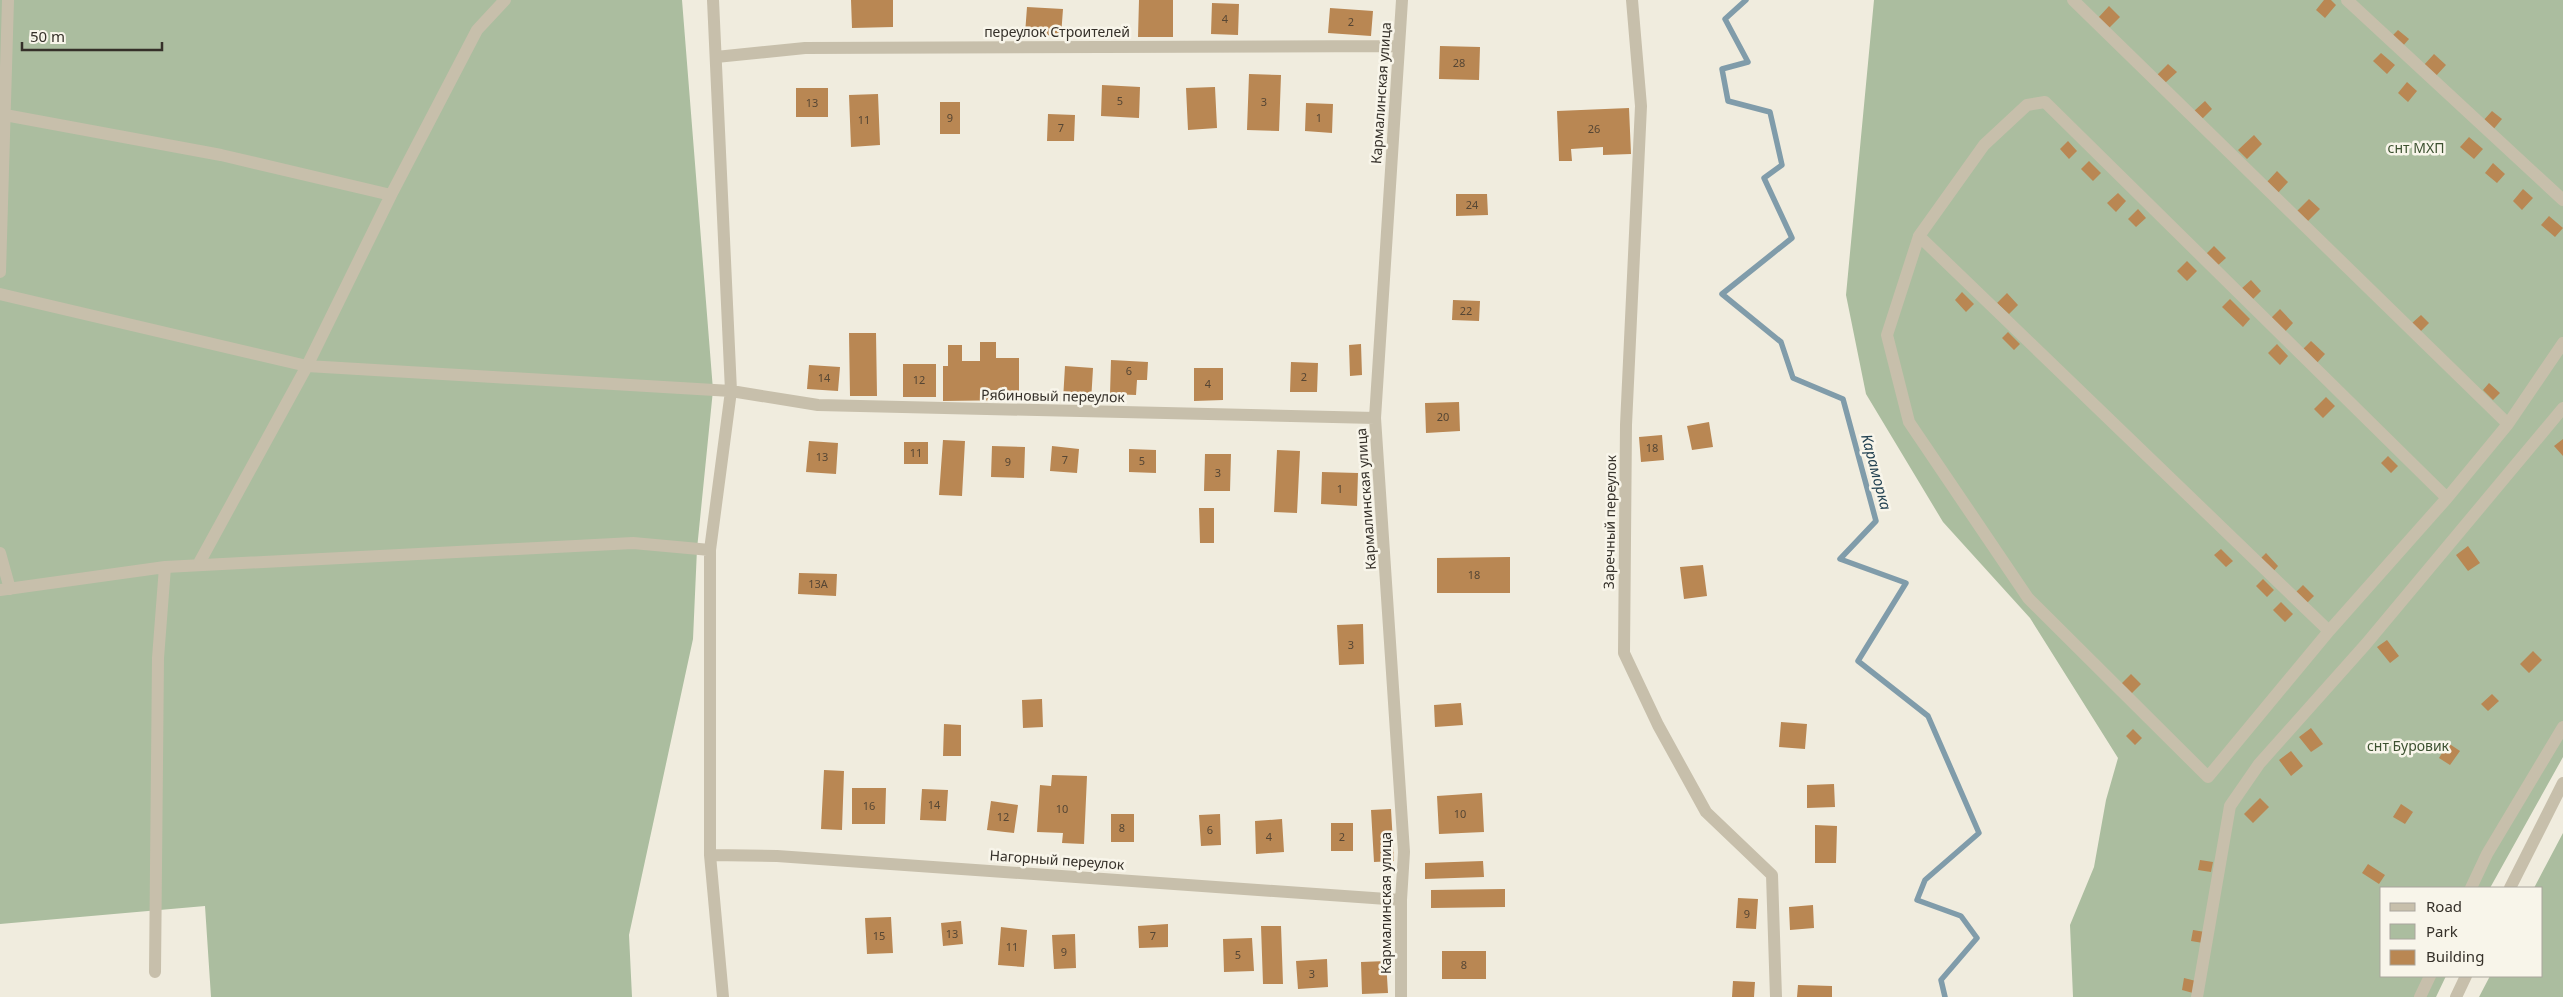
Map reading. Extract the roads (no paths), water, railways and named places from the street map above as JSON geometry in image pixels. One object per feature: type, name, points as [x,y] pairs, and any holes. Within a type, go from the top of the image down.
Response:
[{"type":"street","points":[[0,272],[8,0]]},
{"type":"street","points":[[198,565],[307,366],[391,195],[477,30],[505,0]]},
{"type":"street","points":[[713,0],[731,391],[710,550],[710,855],[723,997]]},
{"type":"street","name":"Кармалинская улица","points":[[1401,997],[1401,900],[1404,852],[1375,418],[1402,0]]},
{"type":"street","name":"Заречный переулок","points":[[1632,0],[1641,106],[1626,425],[1624,653],[1658,725],[1706,812],[1772,875],[1776,997]]},
{"type":"street","points":[[2073,0],[2508,424]]},
{"type":"street","points":[[2347,0],[2563,200]]},
{"type":"street","name":"переулок Строителей","points":[[716,57],[806,48],[1399,46]]},
{"type":"street","points":[[2447,498],[2045,102],[2027,105],[1984,144],[1919,236],[1887,335],[1909,422],[2028,598],[2208,777],[2329,630],[2447,498],[2508,424],[2563,343]]},
{"type":"street","points":[[5,115],[221,155],[391,195]]},
{"type":"street","points":[[1919,236],[2329,630]]},
{"type":"street","name":"Рябиновый переулок","points":[[0,294],[307,366],[731,391],[818,405],[1375,418]]},
{"type":"street","points":[[2197,997],[2230,806],[2258,764],[2392,613],[2563,408]]},
{"type":"street","points":[[0,553],[5,590],[165,567],[198,565],[633,543],[710,550]]},
{"type":"street","points":[[155,972],[158,658],[165,567]]},
{"type":"street","points":[[2471,887],[2487,854],[2563,727]]},
{"type":"street","points":[[2510,887],[2563,782]]},
{"type":"street","name":"Нагорный переулок","points":[[710,855],[787,856],[1401,900]]},
{"type":"street","points":[[2420,997],[2430,977]]},
{"type":"street","points":[[2456,997],[2466,977]]},
{"type":"waterway","name":"Караморка","points":[[1746,0],[1725,19],[1748,62],[1722,69],[1728,101],[1770,112],[1782,165],[1764,178],[1792,238],[1722,294],[1781,342],[1793,378],[1843,399],[1876,521],[1840,559],[1906,583],[1858,661],[1928,716],[1979,833],[1925,880],[1917,900],[1961,916],[1977,938],[1941,980],[1945,997]]},
{"type":"park label","name":"снт МХП","points":[[2416,148]]},
{"type":"park label","name":"снт Буровик","points":[[2408,746]]}]
